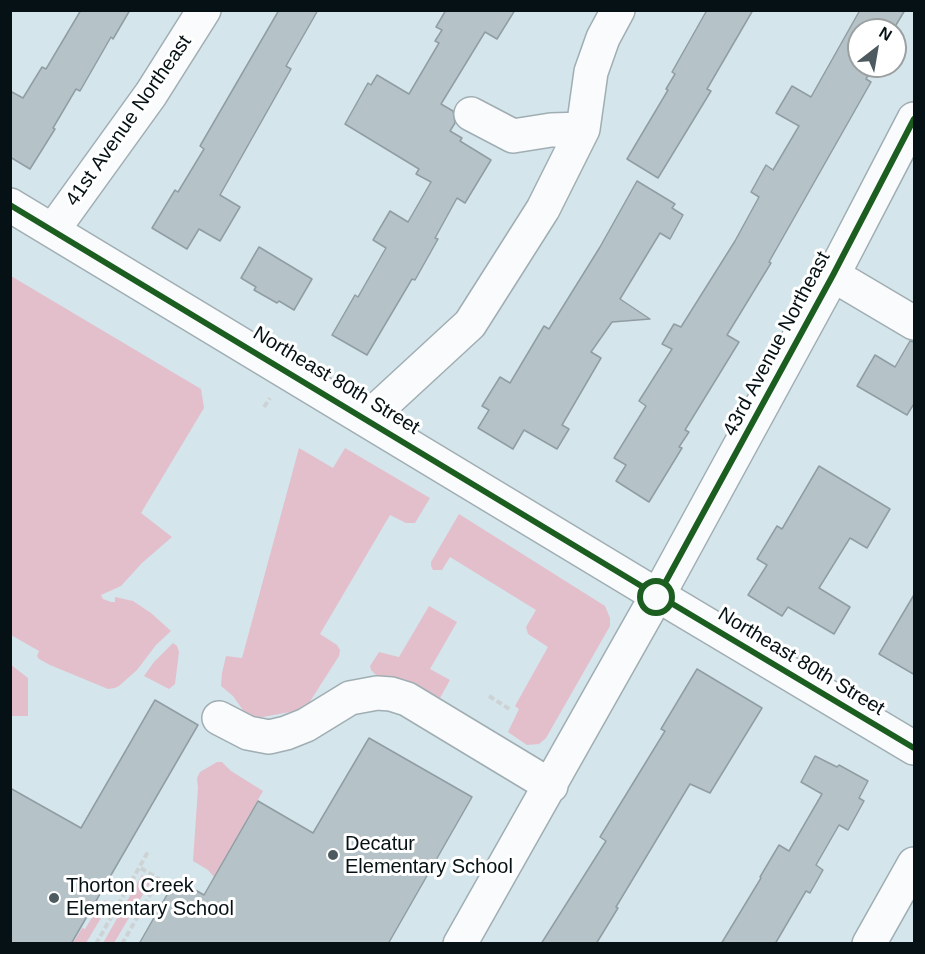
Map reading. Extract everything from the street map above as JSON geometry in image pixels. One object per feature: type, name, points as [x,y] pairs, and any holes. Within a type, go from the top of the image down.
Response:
[{"type":"street","name":"41st Avenue Northeast","points":[[53,230],[151,94],[204,10]]},
{"type":"street","points":[[367,418],[470,324],[543,209],[583,129],[591,72],[603,38],[618,10]]},
{"type":"street","points":[[471,114],[513,136],[551,130],[583,129]]},
{"type":"street","name":"43rd Avenue Northeast","points":[[460,944],[657,596],[833,275],[915,119]]},
{"type":"street","name":"Northeast 80th Street","points":[[10,205],[367,418],[657,596],[915,748]]},
{"type":"street","points":[[833,275],[915,323]]},
{"type":"street","points":[[219,718],[248,733],[269,736],[286,733],[306,724],[350,698],[377,693],[392,694],[407,699],[551,786]]},
{"type":"street","points":[[869,944],[915,864]]},
{"type":"path","points":[[264,407],[270,398]]},
{"type":"path","points":[[489,696],[511,710]]},
{"type":"path","points":[[96,944],[149,850]]},
{"type":"path","points":[[122,944],[159,879],[140,867]]},
{"type":"shaded area","points":[[11,276],[201,389],[204,408],[141,513],[172,537],[142,563],[121,586],[101,595],[103,599],[111,602],[115,602],[115,597],[133,601],[171,631],[156,645],[137,670],[115,688],[108,689],[50,665],[39,659],[37,656],[39,651],[11,635]]},
{"type":"shaded area","points":[[299,448],[333,468],[345,448],[430,498],[415,523],[406,523],[390,515],[320,634],[337,645],[340,650],[339,656],[309,703],[301,710],[257,718],[245,713],[233,696],[221,686],[222,673],[226,656],[242,658]]},
{"type":"shaded area","points":[[459,514],[605,606],[610,618],[610,626],[546,738],[539,744],[527,745],[508,732],[519,709],[515,706],[548,647],[528,634],[526,627],[536,610],[450,557],[442,570],[433,570],[431,566],[431,562]]},
{"type":"shaded area","points":[[429,606],[457,622],[430,669],[450,680],[440,698],[406,680],[378,677],[370,666],[379,652],[399,657]]},
{"type":"shaded area","points":[[173,643],[179,652],[175,684],[169,689],[144,676]]},
{"type":"shaded area","points":[[10,664],[28,678],[28,716],[11,716]]},
{"type":"shaded area","points":[[217,762],[222,762],[231,771],[263,791],[214,877],[208,870],[193,861],[197,778],[200,772]]},
{"type":"shaded area","points":[[142,875],[151,881],[114,943],[103,943]]},
{"type":"shaded area","points":[[106,900],[110,903],[86,943],[73,943],[82,928],[85,929],[101,903]]},
{"type":"building","points":[[81,10],[130,10],[113,39],[111,37],[80,91],[76,89],[30,169],[10,157],[10,91],[23,98],[42,67],[46,69]]},
{"type":"building","points":[[279,10],[318,10],[286,66],[291,69],[220,195],[240,207],[220,241],[199,229],[187,249],[152,228],[175,190],[178,192],[204,149],[200,146]]},
{"type":"building","points":[[446,10],[515,10],[497,39],[485,32],[441,104],[453,111],[455,123],[450,131],[462,138],[460,141],[491,160],[465,203],[457,198],[415,280],[412,279],[367,355],[332,335],[355,295],[358,297],[386,248],[373,240],[390,211],[408,222],[431,182],[416,174],[419,169],[345,124],[368,83],[371,85],[377,75],[409,94],[439,43],[435,41],[442,30],[436,27]]},
{"type":"building","points":[[707,10],[753,10],[707,89],[711,91],[658,178],[627,159],[668,90],[666,89],[675,74],[672,72]]},
{"type":"building","points":[[860,10],[905,10],[900,18],[855,18]]},
{"type":"building","points":[[847,33],[847,78],[867,78],[871,82],[769,262],[771,263],[727,335],[739,342],[685,430],[689,432],[679,447],[682,448],[649,502],[616,481],[626,465],[614,458],[646,406],[639,401],[672,349],[662,344],[674,324],[681,327],[735,241],[759,197],[751,192],[766,165],[773,170],[799,126],[776,113],[792,86],[811,97]]},
{"type":"building","points":[[637,181],[675,204],[672,208],[683,215],[670,239],[660,233],[620,299],[650,319],[612,322],[591,352],[601,358],[562,425],[569,429],[557,449],[524,430],[513,449],[478,428],[489,410],[482,406],[500,377],[510,383],[544,326],[549,329],[600,247]]},
{"type":"building","points":[[259,247],[312,279],[294,310],[254,290],[256,287],[241,278]]},
{"type":"building","points":[[910,341],[915,342],[915,402],[907,415],[857,386],[875,355],[895,367]]},
{"type":"building","points":[[819,466],[890,509],[867,548],[850,538],[819,588],[850,607],[834,634],[788,607],[782,616],[748,595],[767,565],[757,559],[777,526],[782,529]]},
{"type":"building","points":[[915,593],[915,675],[879,654]]},
{"type":"building","points":[[697,669],[762,708],[710,793],[690,784],[596,944],[541,944],[606,841],[600,837],[665,731],[661,729]]},
{"type":"building","name":"Thorton Creek Elementary School","points":[[155,700],[198,725],[71,944],[10,944],[10,788],[81,828]]},
{"type":"building","name":"Decatur Elementary School","points":[[369,738],[472,797],[388,944],[139,944],[176,879],[204,895],[258,801],[313,833]]},
{"type":"building","points":[[815,756],[837,767],[839,765],[868,781],[859,798],[864,801],[848,830],[839,825],[816,865],[823,870],[810,893],[806,891],[775,944],[721,944],[779,845],[789,851],[822,794],[801,782]]},
{"type":"cycle path","points":[[665,583],[833,275],[914,119]]},
{"type":"cycle path","points":[[10,205],[643,587]]},
{"type":"cycle path","points":[[656,581],[668,585],[672,597],[668,609],[656,613],[644,609],[640,597],[644,585],[656,581]]},
{"type":"cycle path","points":[[671,603],[914,748]]},
{"type":"place","name":"Decatur Elementary School","points":[[333,855]]},
{"type":"place","name":"Thorton Creek Elementary School","points":[[54,898]]}]
